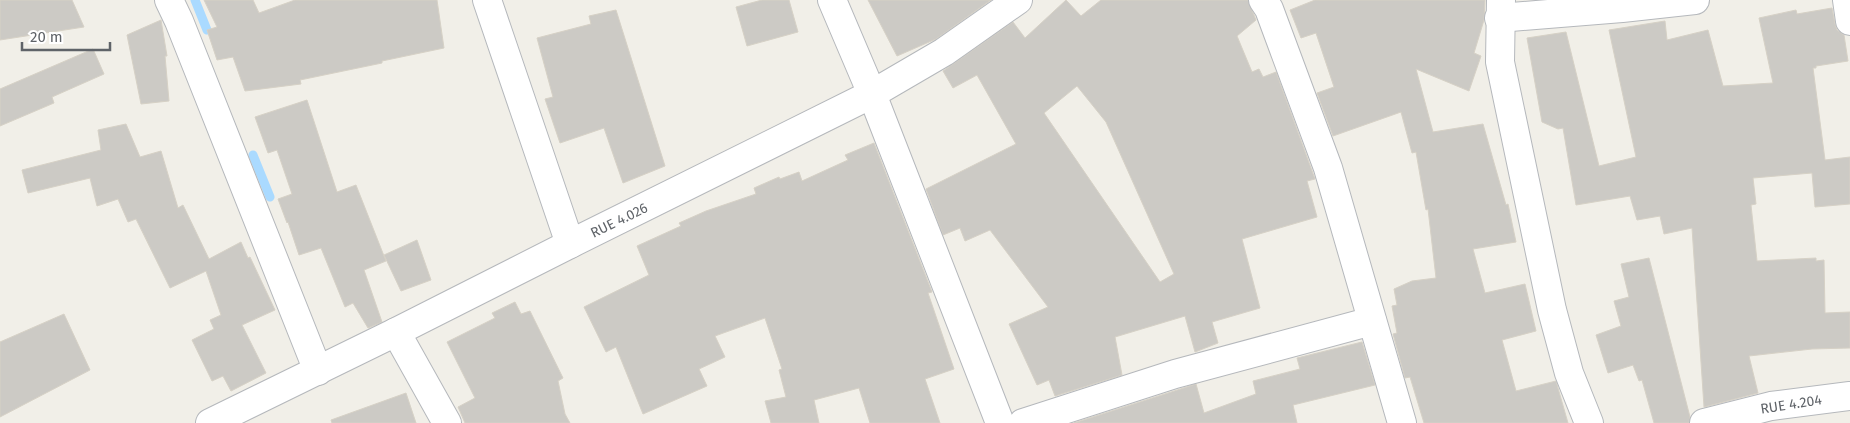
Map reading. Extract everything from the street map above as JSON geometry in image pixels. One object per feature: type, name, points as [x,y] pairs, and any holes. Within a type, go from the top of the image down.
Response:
[{"type":"street","points":[[169,0],[318,371]]},
{"type":"street","points":[[487,0],[570,244]]},
{"type":"street","points":[[832,0],[872,94],[1000,423]]},
{"type":"street","name":"RUE 4.026","points":[[210,423],[872,94],[944,52],[1018,0]]},
{"type":"street","points":[[1263,0],[1269,9],[1328,168],[1402,423]]},
{"type":"street","points":[[1589,423],[1569,373],[1552,310],[1500,62],[1500,9],[1622,8],[1695,0]]},
{"type":"street","points":[[1847,0],[1850,21]]},
{"type":"street","points":[[1023,423],[1175,374],[1372,321]]},
{"type":"street","points":[[396,332],[447,423]]},
{"type":"street","name":"RUE 4.204","points":[[1704,423],[1771,406],[1850,396]]},
{"type":"building","points":[[0,0],[72,0],[84,27],[0,40]]},
{"type":"building","points":[[204,0],[253,0],[259,13],[295,0],[437,0],[444,48],[300,80],[301,84],[245,91],[233,57],[217,60],[207,30],[217,27]]},
{"type":"building","points":[[762,0],[789,0],[798,32],[747,46],[736,7]]},
{"type":"building","points":[[868,0],[991,0],[936,39],[897,56]]},
{"type":"building","points":[[1066,0],[1081,16],[1101,0],[1248,0],[1256,20],[1237,36],[1252,72],[1259,69],[1263,77],[1276,72],[1315,179],[1307,181],[1317,217],[1242,239],[1260,308],[1212,322],[1218,343],[1195,352],[1185,316],[1115,337],[1122,375],[1055,396],[1049,380],[1037,385],[1009,324],[1048,307],[990,230],[965,241],[960,228],[943,235],[926,189],[1016,144],[977,75],[953,88],[943,71],[1013,22],[1025,38]],"holes":[[[1077,86],[1106,122],[1174,274],[1160,282],[1044,113]]]},
{"type":"building","points":[[1315,0],[1485,0],[1484,20],[1474,53],[1481,56],[1469,91],[1416,69],[1433,132],[1483,124],[1506,205],[1508,204],[1516,242],[1473,249],[1485,293],[1525,284],[1536,331],[1502,340],[1516,391],[1556,381],[1568,423],[1424,423],[1410,377],[1405,378],[1393,334],[1397,333],[1392,306],[1397,305],[1394,289],[1412,281],[1436,278],[1428,209],[1426,210],[1416,152],[1412,153],[1401,112],[1333,136],[1317,93],[1334,87],[1316,33],[1301,38],[1290,10]]},
{"type":"building","points":[[1832,8],[1837,30],[1844,35],[1848,61],[1813,68],[1825,160],[1850,157],[1850,204],[1815,207],[1812,173],[1753,178],[1756,204],[1751,205],[1757,261],[1816,258],[1816,261],[1824,260],[1825,313],[1850,312],[1850,348],[1812,349],[1749,356],[1758,393],[1704,407],[1692,228],[1664,234],[1660,216],[1637,220],[1630,196],[1576,205],[1563,128],[1558,129],[1542,122],[1527,38],[1566,32],[1599,166],[1636,157],[1609,30],[1665,21],[1667,40],[1708,30],[1723,86],[1773,83],[1759,18],[1796,10],[1797,14]]},
{"type":"building","points":[[616,10],[665,166],[623,183],[604,128],[560,143],[545,99],[553,97],[537,38],[591,24],[589,16]]},
{"type":"building","points":[[161,20],[167,56],[165,56],[169,101],[141,104],[127,35]]},
{"type":"building","points":[[93,49],[104,74],[52,97],[54,103],[0,126],[0,89]]},
{"type":"building","points":[[307,100],[337,192],[356,185],[386,261],[364,270],[382,322],[368,328],[353,303],[345,307],[321,248],[299,255],[278,199],[292,194],[277,150],[268,153],[255,117]]},
{"type":"building","points":[[126,124],[140,157],[161,151],[178,208],[183,205],[209,259],[241,242],[275,310],[242,325],[266,373],[231,391],[223,376],[212,381],[192,340],[214,329],[210,320],[221,315],[206,271],[170,288],[136,219],[128,222],[118,199],[97,206],[90,178],[28,193],[22,170],[101,150],[98,130]]},
{"type":"building","points":[[874,143],[932,292],[928,293],[954,369],[925,379],[940,423],[870,423],[859,388],[814,400],[819,423],[771,423],[765,401],[786,397],[779,370],[782,369],[765,318],[715,336],[725,357],[699,369],[707,386],[643,414],[616,347],[606,352],[584,307],[649,275],[637,246],[681,226],[679,223],[706,211],[756,194],[754,188],[779,177],[780,179],[799,172],[802,181],[848,160],[845,155]]},
{"type":"building","points":[[417,240],[431,280],[401,291],[384,255]]},
{"type":"building","points":[[1649,258],[1690,417],[1689,423],[1654,423],[1642,380],[1639,381],[1633,365],[1608,373],[1596,335],[1621,326],[1614,301],[1629,297],[1621,264]]},
{"type":"building","points":[[515,302],[521,314],[530,311],[563,378],[558,381],[565,414],[570,423],[465,423],[458,407],[475,398],[447,342],[495,318],[492,313]]},
{"type":"building","points":[[64,314],[90,370],[0,417],[0,342]]},
{"type":"building","points":[[1362,342],[1375,385],[1293,405],[1297,423],[1074,423],[1196,384],[1204,413],[1256,394],[1253,381],[1300,369],[1297,358]]},
{"type":"building","points":[[406,393],[416,423],[332,423],[331,420]]},
{"type":"waterway","points":[[195,0],[207,30]]},
{"type":"waterway","points":[[253,155],[270,197]]}]
